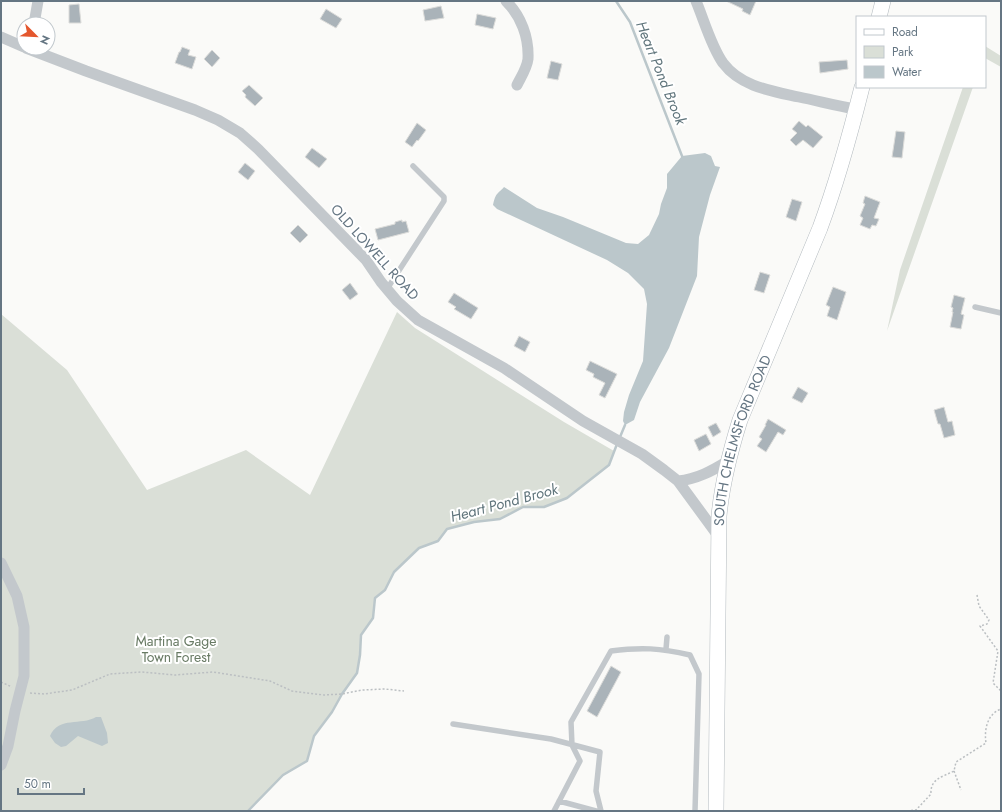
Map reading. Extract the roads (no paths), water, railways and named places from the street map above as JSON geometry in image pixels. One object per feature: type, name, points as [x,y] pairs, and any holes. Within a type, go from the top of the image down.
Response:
[{"type":"main road","points":[[879,16],[883,1]]},
{"type":"main road","name":"SOUTH CHELMSFORD ROAD","points":[[716,811],[718,538],[721,495],[728,461],[740,420],[829,204],[862,88]]},
{"type":"street","points":[[35,16],[38,1]]},
{"type":"street","points":[[506,1],[521,22],[525,33],[528,60],[525,70],[517,85]]},
{"type":"street","points":[[696,1],[706,27],[723,62],[741,80],[770,90],[832,105],[856,109]]},
{"type":"street","name":"OLD LOWELL ROAD","points":[[1,37],[16,43]]},
{"type":"street","name":"OLD LOWELL ROAD","points":[[48,56],[195,110],[218,120],[240,133],[258,149],[366,260],[397,301],[418,320],[504,368],[583,421],[642,454],[678,482],[718,538]]},
{"type":"street","points":[[678,482],[691,480],[702,476],[728,461]]},
{"type":"street","points":[[1,563],[17,596],[24,627],[24,676],[8,746],[1,765]]},
{"type":"lane","points":[[387,289],[444,201],[444,197],[413,166]]},
{"type":"lane","points":[[975,307],[1001,312]]},
{"type":"lane","points":[[666,649],[668,637]]},
{"type":"lane","points":[[554,811],[580,761],[572,745],[571,722],[611,651],[632,648],[666,649],[690,655],[699,674],[695,811]]},
{"type":"lane","points":[[453,724],[551,739],[600,752],[596,791],[601,811]]},
{"type":"lane","points":[[559,801],[596,811]]},
{"type":"water","points":[[705,153],[711,156],[715,166],[720,167],[710,195],[699,237],[697,276],[669,348],[640,402],[634,420],[625,425],[623,421],[624,412],[629,395],[643,361],[647,304],[644,289],[628,273],[607,260],[497,209],[493,205],[494,201],[497,194],[504,187],[537,208],[626,243],[638,244],[649,235],[659,214],[667,188],[667,174],[682,156]]},
{"type":"water","points":[[96,717],[101,717],[107,733],[108,743],[102,746],[78,736],[66,746],[61,747],[55,743],[50,736],[59,726],[71,722],[90,720]]},
{"type":"waterway","name":"Heart Pond Brook","points":[[616,1],[630,22],[682,156]]},
{"type":"waterway","name":"Heart Pond Brook","points":[[620,437],[625,425]]},
{"type":"waterway","name":"Heart Pond Brook","points":[[248,811],[283,775],[307,761],[314,736],[332,712],[342,694],[357,673],[361,635],[373,618],[375,598],[385,590],[394,572],[419,548],[438,541],[447,529],[474,522],[500,519],[523,507],[544,507],[567,498],[609,465],[617,444]]},
{"type":"park label","name":"Martina Gage Town Forest","points":[[176,650]]}]
